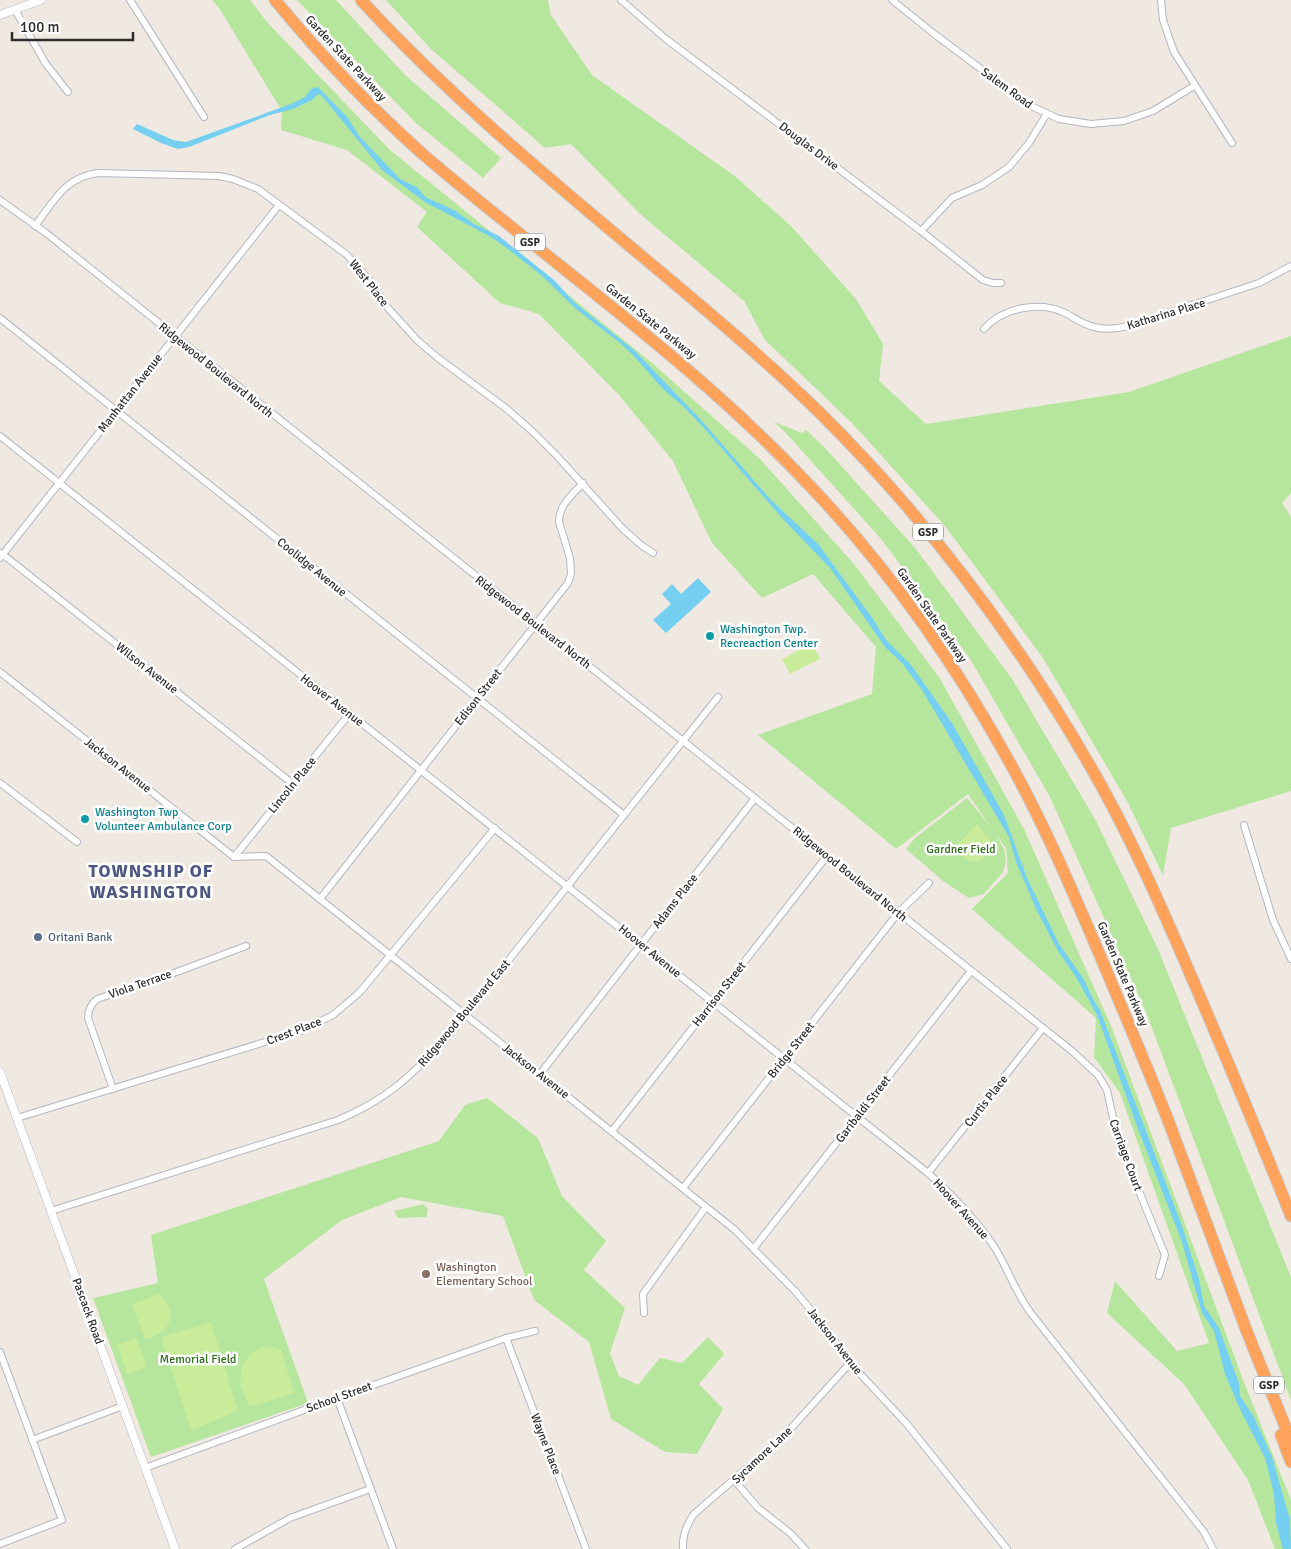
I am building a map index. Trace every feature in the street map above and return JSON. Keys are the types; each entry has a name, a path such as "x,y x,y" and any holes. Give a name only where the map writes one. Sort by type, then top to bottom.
{"highway":[{"name":"Garden State Parkway","path":"275,0 343,77 428,159 681,362 746,421 828,505 902,596 953,668 1014,770 1054,848 1154,1084 1246,1329 1291,1442"},
{"name":"GSP","path":"361,0 421,62 486,123 754,352 820,413 881,478 956,568 993,616 1059,714 1103,789 1131,843 1204,1005 1291,1216"},
{"path":"1246,1329 1291,1462"}],"street":[{"path":"0,15 41,0"},
{"path":"130,0 204,117"},
{"name":"Douglas Drive","path":"621,0 666,39 922,231 983,280 1001,283"},
{"name":"Salem Road","path":"892,0 1029,106 1059,119 1082,123 1124,121 1153,111 1194,86"},
{"path":"1161,0 1168,37 1174,52 1232,143"},
{"path":"15,10 46,64 68,92"},
{"path":"922,231 952,198 982,185 1009,167 1029,143 1046,115"},
{"name":"West Place","path":"35,226 70,182 88,174 219,176 248,184 279,204 347,255 372,283 400,323 418,341 506,409 551,450 622,528 641,546 653,553"},
{"name":"Ridgewood Boulevard North","path":"0,200 1065,1045"},
{"name":"Manhattan Avenue","path":"1,555 279,204"},
{"name":"Katharina Place","path":"984,329 1000,315 1032,307 1054,309 1096,328 1128,326 1259,284 1291,266"},
{"name":"Coolidge Avenue","path":"0,318 624,816"},
{"name":"Hoover Avenue","path":"0,436 928,1173 966,1211 994,1246 1012,1284 1030,1312 1204,1532 1213,1549"},
{"name":"Edison Street","path":"320,900 562,591 571,574 570,558 558,522 559,515 564,503 582,483"},
{"name":"Wilson Avenue","path":"1,555 293,784"},
{"name":"Jackson Avenue","path":"0,672 234,857 266,856 735,1230 795,1291 825,1327 850,1363 912,1430 1008,1549"},
{"name":"Ridgewood Boulevard East","path":"51,1211 338,1120 389,1094 425,1061 465,1015 718,697"},
{"name":"Lincoln Place","path":"234,857 350,714"},
{"path":"0,783 77,842"},
{"name":"Adams Place","path":"540,1074 754,798"},
{"path":"1244,825 1273,920 1291,959"},
{"name":"Crest Place","path":"17,1118 301,1031 318,1023 346,1005 360,992 495,828"},
{"name":"Harrison Street","path":"612,1131 827,856"},
{"path":"898,913 928,883"},
{"name":"Bridge Street","path":"683,1188 898,913"},
{"name":"Viola Terrace","path":"113,1089 88,1018 92,1003 97,999 246,946"},
{"name":"Garibaldi Street","path":"754,1248 972,971"},
{"name":"Curtis Place","path":"928,1173 1043,1028"},
{"name":"Carriage Court","path":"1065,1045 1098,1075 1107,1090 1117,1137 1165,1254 1159,1276"},
{"name":"Pascack Road","path":"0,1072 175,1549"},
{"path":"644,1313 643,1294 706,1207"},
{"name":"School Street","path":"145,1468 506,1338 535,1331"},
{"name":"Wayne Place","path":"506,1338 586,1549"},
{"path":"0,1352 62,1520 0,1544"},
{"name":"Sycamore Lane","path":"683,1549 684,1535 693,1516 785,1435 850,1363"},
{"path":"337,1398 393,1549"},
{"path":"32,1440 123,1406"},
{"path":"735,1481 758,1508 790,1533 805,1549"},
{"path":"235,1549 290,1518 370,1489"}],"green space":[{"name":"Gardner Field","path":"212,0 250,0 267,22 390,150 652,363 759,458 854,564 939,677 1024,829 1111,1026 1247,1390 1291,1500 1291,1549 1275,1549 1248,1480 1184,1384 1107,1313 1115,1281 1177,1351 1209,1343 1120,1093 1094,1057 1096,1018 972,909 1008,873 1006,848 997,836 1004,849 1006,862 1003,872 984,894 969,898 943,881 906,849 915,838 967,798 990,826 968,794 896,849 758,735 872,694 876,647 813,574 762,598 712,543 673,461 619,395 539,314 500,303 417,227 427,212 347,150 281,130 282,111 219,8"},
{"path":"297,0 336,0 405,75 501,158 483,178 416,123"},
{"path":"386,0 548,0 551,15 592,75 736,177 791,226 856,299 883,344 879,381 926,424 1129,392 1291,336 1291,493 1282,503 1291,517 1291,791 1171,828 1163,875 1127,801 1043,658 945,526 852,423 765,340 744,301 640,214 571,144 545,148 431,49"},
{"path":"774,422 802,433 806,430 826,449 916,549 1012,679 1095,819 1158,949 1291,1277 1291,1400 1146,1012 1050,797 969,657 882,540"},
{"path":"812,643 820,659 790,674 782,659"},
{"name":"Gardner Field","path":"977,824 994,845 985,857 975,862 965,858 956,846"},
{"name":"Memorial Field","path":"487,1098 538,1138 562,1196 606,1241 584,1270 625,1308 610,1353 619,1376 638,1385 660,1358 682,1363 708,1337 724,1354 699,1384 723,1409 697,1454 665,1452 611,1419 589,1342 534,1300 503,1216 401,1197 342,1220 264,1279 308,1403 151,1457 93,1298 158,1283 151,1235 439,1141 465,1105"},
{"path":"424,1204 428,1210 426,1217 398,1218 394,1211"},
{"path":"159,1294 169,1308 171,1314 170,1321 161,1332 145,1339 132,1304"},
{"name":"Memorial Field","path":"211,1322 238,1411 191,1430 161,1337"},
{"path":"136,1338 147,1367 127,1374 117,1345"},
{"path":"270,1347 281,1350 294,1393 250,1407 241,1383 240,1377 243,1366 253,1352 261,1348"}],"water":[{"path":"318,87 347,117 360,137 400,179 418,188 425,197 454,210 474,224 499,236 554,280 574,302 635,351 700,419 771,500 818,544 873,619 886,640 911,665 952,723 1004,815 1027,878 1059,944 1083,978 1100,1010 1181,1223 1199,1279 1204,1306 1219,1328 1239,1383 1240,1396 1254,1417 1272,1457 1290,1520 1291,1549 1283,1549 1276,1523 1274,1494 1265,1458 1239,1407 1225,1374 1214,1331 1202,1313 1182,1242 1138,1129 1097,1015 1076,977 1058,951 1037,911 1016,862 1009,837 922,690 902,663 885,647 830,568 782,518 704,428 664,390 633,355 576,309 541,275 508,249 491,237 425,202 383,171 322,96 318,94 312,100 293,109 270,115 189,147 178,149 133,129 137,124 173,140 186,142 291,104 305,97 311,89"},
{"path":"698,578 711,592 666,633 653,620 671,604 662,594 672,584 681,594"}],"place":[{"name":"Washington Twp. Recreaction Center","path":"710,636"},
{"name":"Washington Twp Volunteer Ambulance Corp","path":"85,819"},
{"name":"Oritani Bank","path":"38,937"},
{"name":"Washington Elementary School","path":"426,1274"}],"district":[{"name":"TOWNSHIP OF WASHINGTON","path":"151,881"}]}
